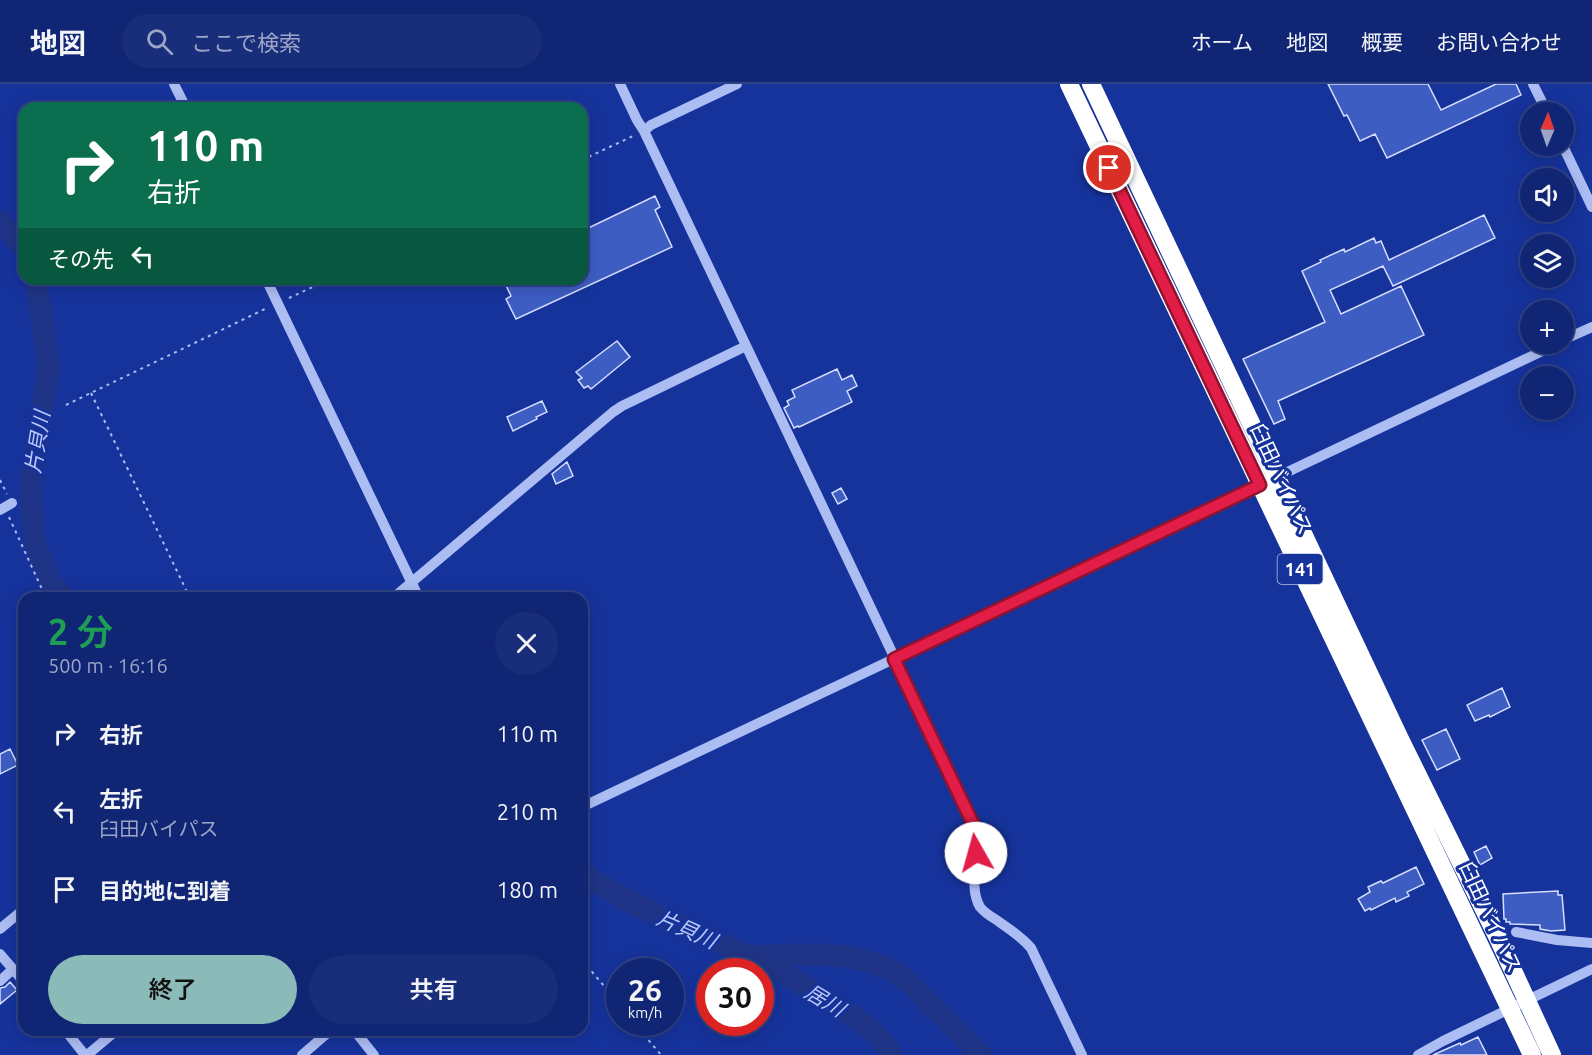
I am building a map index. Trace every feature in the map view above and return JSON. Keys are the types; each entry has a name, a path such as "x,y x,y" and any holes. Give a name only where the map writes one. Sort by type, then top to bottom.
{"highway":[{"name":"臼田バイパス","path":"1069,84 1400,739 1497,936 1552,1055"},
{"name":"臼田バイパス","path":"1091,84 1268,481 1532,1055"}],"street":[{"path":"174,84 183,102"},
{"path":"620,84 976,830 975,885 976,896 981,908 1024,940 1031,948 1082,1055"},
{"path":"644,131 651,125 737,84"},
{"path":"1533,84 1542,102"},
{"path":"1568,156 1592,207"},
{"path":"269,285 416,592"},
{"path":"1574,335 1592,327"},
{"path":"400,592 613,412 746,346"},
{"path":"588,804 1536,354"},
{"path":"0,929 18,914"},
{"path":"1516,932 1557,940 1592,943"},
{"path":"0,954 18,975"},
{"path":"0,981 13,969"},
{"path":"1418,1055 1592,969"},
{"path":"70,1036 86,1055 110,1036"},
{"path":"302,1055 324,1036"},
{"path":"359,1036 374,1055"}],"path":[{"path":"588,157 644,131"},
{"path":"66,405 317,285"},
{"path":"91,393 187,592"},
{"path":"6,507 43,592"},
{"path":"588,967 606,988"},
{"path":"645,1036 661,1055"}],"building":[{"path":"1328,84 1428,84 1441,110 1496,84 1516,84 1521,95 1387,158 1375,134 1360,141"},
{"path":"655,196 660,207 655,210 672,247 516,319 506,299 511,296 506,285 588,285 588,228"},
{"path":"1484,215 1495,238 1393,286 1383,266 1330,290 1341,314 1401,286 1424,335 1278,401 1285,419 1274,424 1243,359 1325,322 1302,271 1344,249 1345,252 1374,238 1376,243 1381,241 1389,260"},
{"path":"617,341 630,357 591,389 588,386 584,388 578,380 582,378 576,372"},
{"path":"837,369 842,380 852,375 857,386 847,391 852,402 794,428 784,408 789,405 787,401 795,397 792,390"},
{"path":"542,401 547,412 513,431 507,417"},
{"path":"567,462 573,476 556,484 552,474"},
{"path":"841,488 847,499 838,504 832,493"},
{"path":"1502,688 1510,707 1490,717 1489,715 1475,721 1467,705"},
{"path":"1446,729 1460,759 1437,770 1422,740"},
{"path":"10,749 18,765 0,774 0,754"},
{"path":"1486,846 1492,858 1480,865 1474,852"},
{"path":"1416,867 1424,884 1407,892 1409,896 1396,902 1395,898 1365,911 1358,899 1370,892 1368,887 1381,881 1383,883"},
{"path":"1558,891 1558,895 1562,895 1565,930 1551,931 1540,929 1540,925 1510,924 1504,919 1503,894"},
{"path":"10,982 17,990 0,1004 0,988"},
{"path":"1478,1037 1487,1055 1433,1055 1460,1043 1461,1045"}],"waterway":[{"name":"片貝川","path":"0,222 18,242"},
{"name":"片貝川","path":"37,285 49,368 30,485 34,541 51,583 59,592"},
{"name":"片貝川","path":"588,877 629,901 754,958 791,978 863,1024 879,1038 892,1055"},
{"name":"片貝川","path":"756,956 829,955 865,960 882,966 907,981 981,1055"}],"route":[{"path":"976,853 976,830 894,659 1260,485 1109,168"}],"water label":[{"name":"居川","path":"825,1000"}]}
